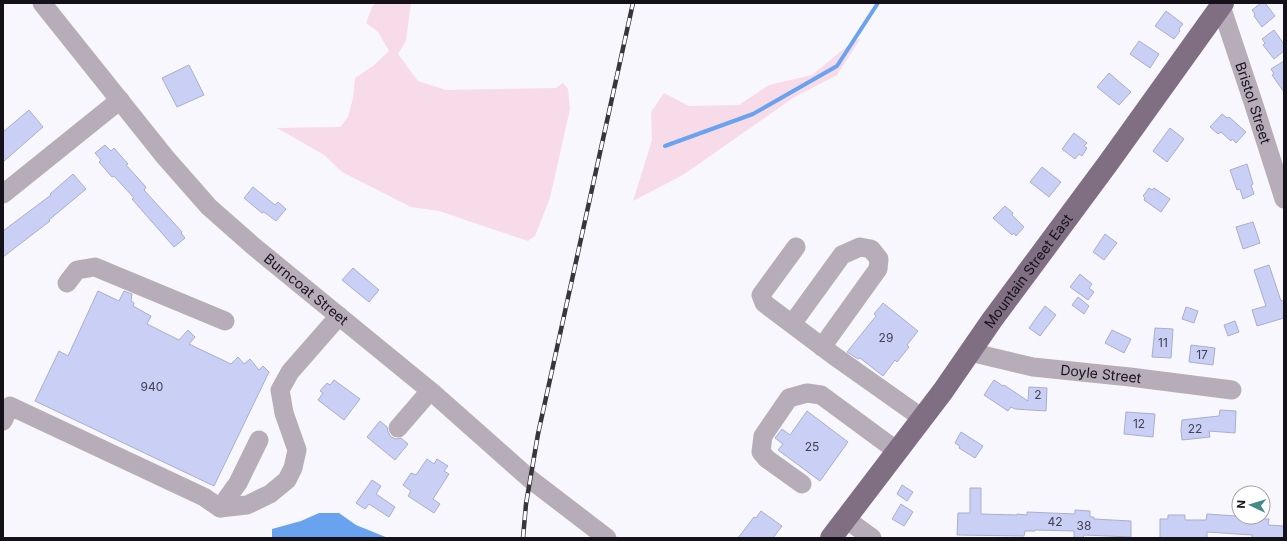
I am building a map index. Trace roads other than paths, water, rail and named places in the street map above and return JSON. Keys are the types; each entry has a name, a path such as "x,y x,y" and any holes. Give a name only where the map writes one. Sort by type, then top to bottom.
{"main road":[{"name":"Mountain Street East","path":"831,538 943,391 997,314 1222,5"}],"street":[{"name":"Burncoat Street","path":"42,3 165,157 209,207 252,245 430,391 530,479 607,538"},
{"name":"Bristol Street","path":"1222,5 1284,199"},
{"path":"3,194 120,100"},
{"path":"792,324 842,255 860,246 871,249 879,259 878,269 822,347"},
{"path":"796,247 761,295 764,303 822,347 922,418"},
{"path":"67,283 77,270 95,267 225,320"},
{"path":"3,421 10,406 204,497 220,508 247,505 270,494 287,480 293,468 297,450 284,413 280,390 290,372 339,316"},
{"name":"Doyle Street","path":"970,352 1033,367 1130,377 1232,390"},
{"path":"398,428 430,391"},
{"path":"802,484 767,459 761,452 763,436 789,398 807,392 821,395 897,451"},
{"path":"220,508 238,483 259,440"},
{"path":"846,519 872,538"}],"water":[{"path":"319,513 339,513 356,525 388,538 272,538 272,529 301,521"}],"waterway":[{"path":"665,146 753,114 837,66 878,3"}],"railway":[{"path":"523,538 526,504 538,434 633,3"}]}
